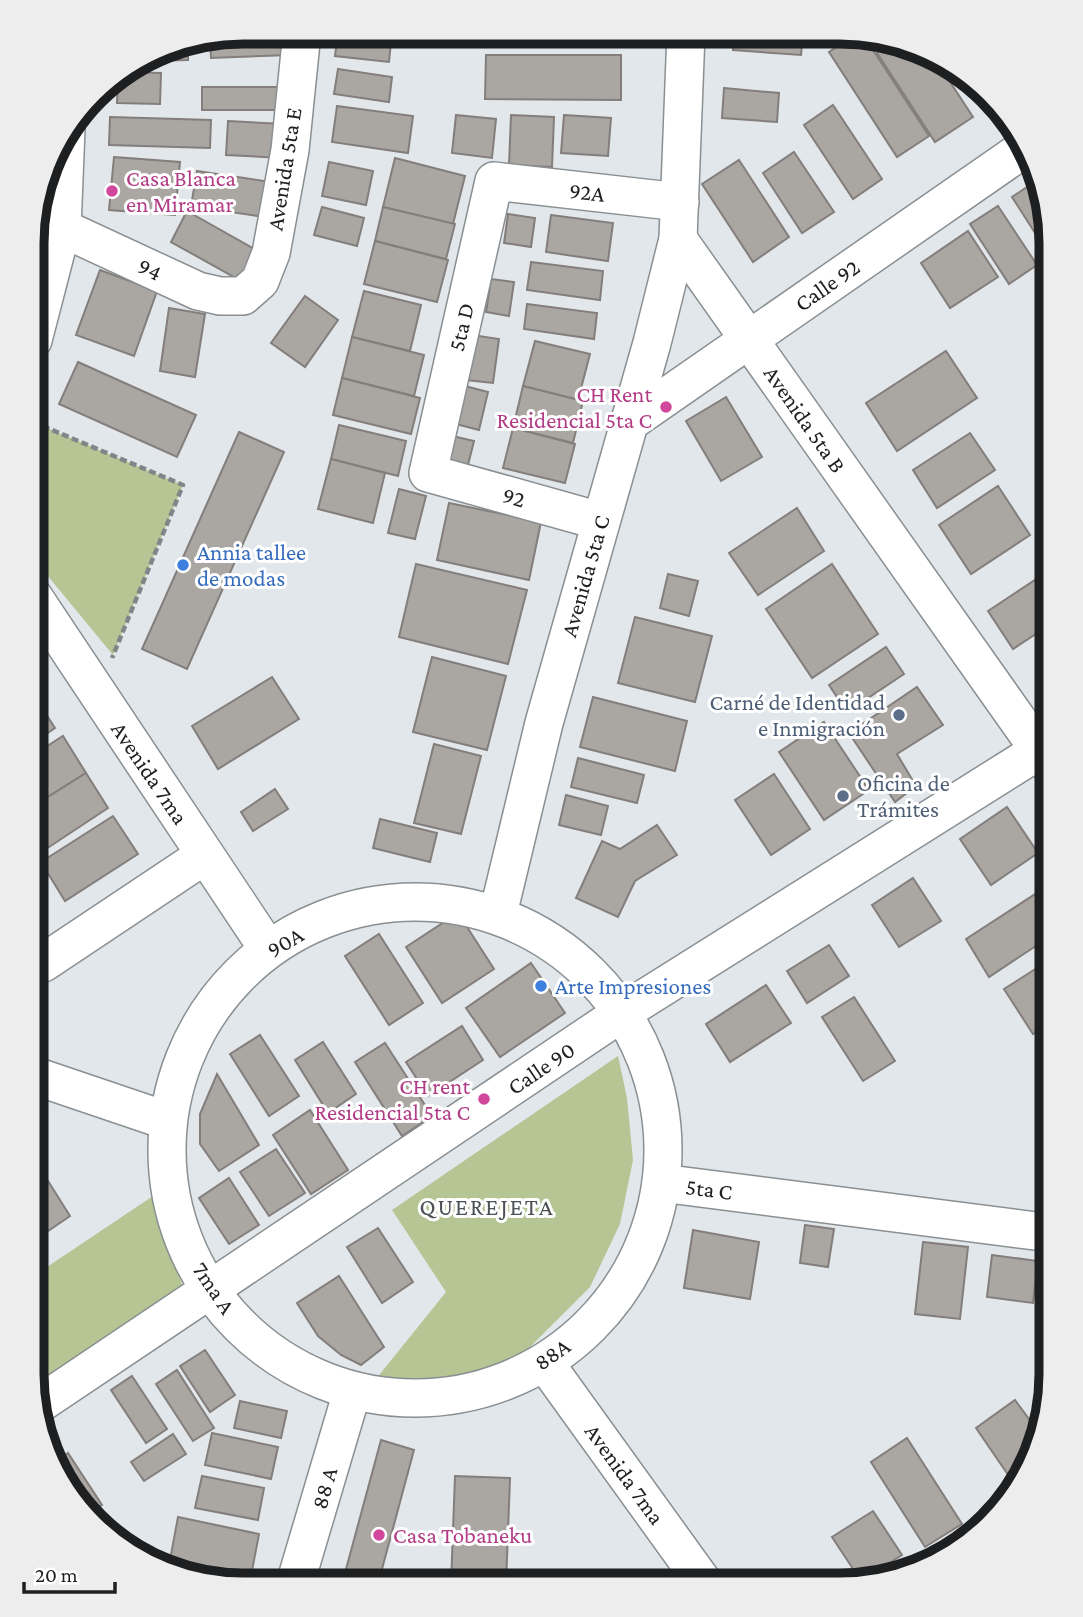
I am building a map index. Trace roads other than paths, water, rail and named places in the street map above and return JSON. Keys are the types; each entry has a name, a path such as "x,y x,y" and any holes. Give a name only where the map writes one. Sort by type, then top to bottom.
{"street":[{"name":"Avenida 5ta E","path":"243,296 260,281 271,253 290,150 301,44"},
{"path":"678,239 686,44"},
{"path":"44,298 62,228 65,153"},
{"name":"Calle 92","path":"630,422 1018,153"},
{"name":"92A","path":"494,181 680,202"},
{"name":"5ta D","path":"428,472 494,181"},
{"name":"94","path":"62,228 198,291 220,296 243,296"},
{"name":"Avenida 5ta B","path":"678,239 1039,742"},
{"name":"Avenida 5ta C","path":"498,914 544,723 630,422 678,239"},
{"name":"92","path":"428,472 600,521"},
{"name":"Avenida 7ma","path":"44,613 268,949"},
{"name":"Calle 90","path":"45,1400 623,1012 1039,758"},
{"path":"44,962 205,855"},
{"name":"90A","path":"168,1121 185,1056 219,997 268,949 339,912 418,900 498,914"},
{"name":"5ta C","path":"498,914 568,953 623,1012 650,1065 662,1124 662,1182 1039,1231"},
{"path":"44,1079 168,1121"},
{"name":"7ma A","path":"168,1121 168,1180 182,1237 209,1289 247,1335 296,1370 352,1392"},
{"name":"88A","path":"352,1392 418,1400 432,1398 484,1390 545,1363 601,1315 641,1253 662,1182"},
{"name":"Avenida 7ma","path":"545,1363 696,1573"},
{"name":"88 A","path":"299,1573 352,1392"}],"place":[{"name":"Casa Blanca en Miramar","path":"112,191"},
{"name":"CH Rent Residencial 5ta C","path":"666,407"},
{"name":"Annia tallee de modas","path":"183,565"},
{"name":"Carné de Identidad e Inmigración","path":"899,715"},
{"name":"Oficina de Trámites","path":"843,796"},
{"name":"Arte Impresiones","path":"541,986"},
{"name":"CH rent Residencial 5ta C","path":"484,1099"},
{"name":"Casa Tobaneku","path":"379,1535"}],"district":[{"name":"QUEREJETA","path":"487,1206"}]}
